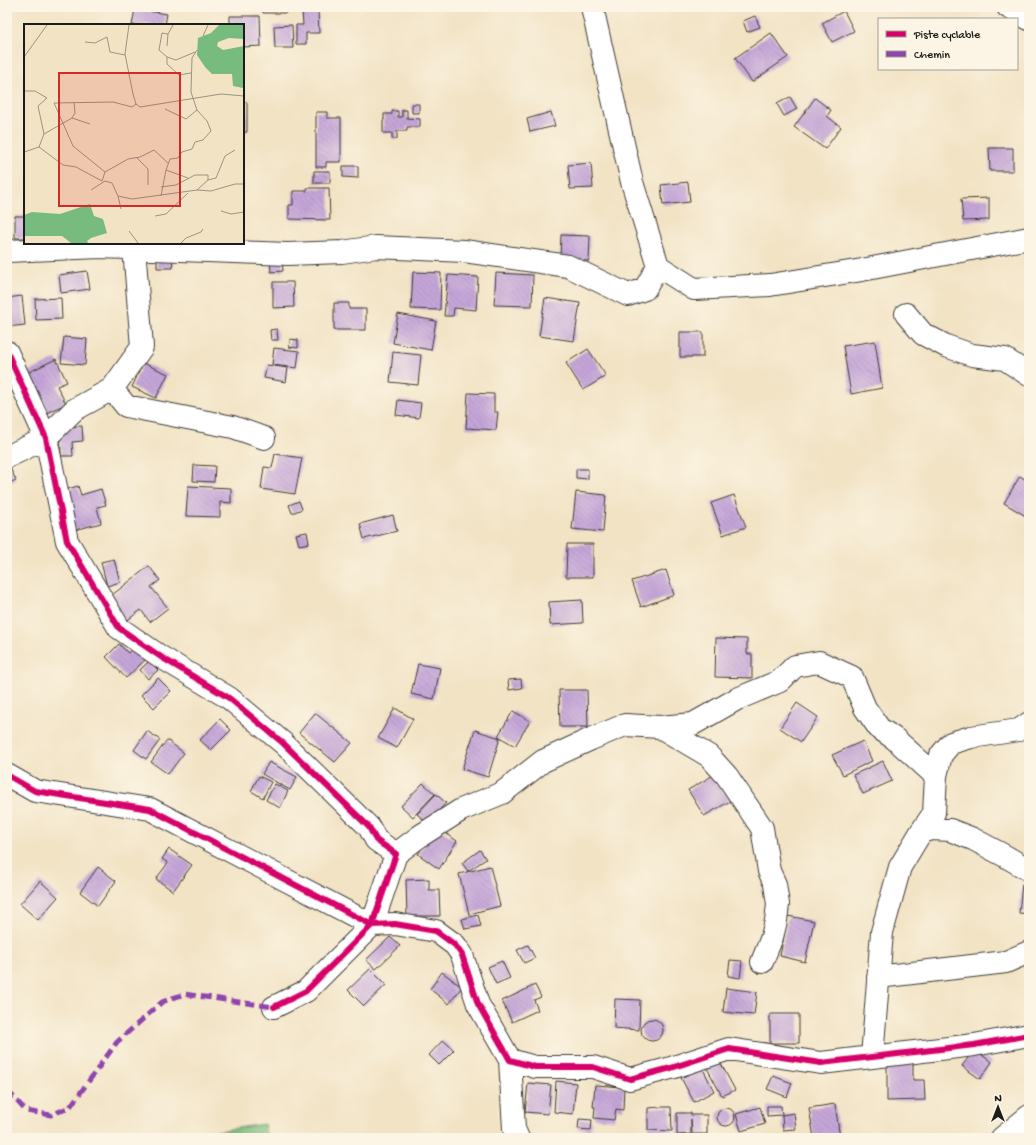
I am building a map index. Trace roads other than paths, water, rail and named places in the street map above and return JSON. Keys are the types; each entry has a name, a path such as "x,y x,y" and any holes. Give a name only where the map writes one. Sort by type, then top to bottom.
{"street":[{"path":"592,7 632,182 658,266 694,289 770,285 862,270 1029,238"},
{"path":"1008,7 1029,19"},
{"path":"7,251 100,247 288,254 342,252 376,248 464,251 568,266 628,295 645,289 658,266"},
{"path":"7,457 46,438 74,410 112,389 142,347 134,248"},
{"path":"906,314 923,334 946,346 972,355 1005,359 1029,375"},
{"path":"7,352 46,438 67,541 118,628 161,657 229,698 283,743 369,827 376,840 396,854"},
{"path":"112,389 126,406 233,427 264,438"},
{"path":"274,1007 306,991 372,925 396,854 420,836 461,810 502,793 543,761 591,739 625,726 660,727 693,724 737,699 780,681 795,666 819,662 852,678 865,708 879,728 895,739 936,776"},
{"path":"872,1057 882,932 900,867 934,813 936,776 941,756 951,743 971,737 1019,730 1029,723"},
{"path":"660,727 709,756 727,776 762,828 769,871 775,884 778,904 772,937 762,962"},
{"path":"7,775 35,791 150,809 372,925 395,924 436,931 455,945 462,955 478,1004 510,1060 514,1129 518,1138"},
{"path":"921,832 932,829 950,830 973,839 1029,870"},
{"path":"878,977 1006,962 1029,952"},
{"path":"510,1060 535,1068 593,1067 630,1079 671,1068 729,1049 821,1063 974,1044 1029,1035"},
{"path":"1002,1138 1029,1116"}]}
